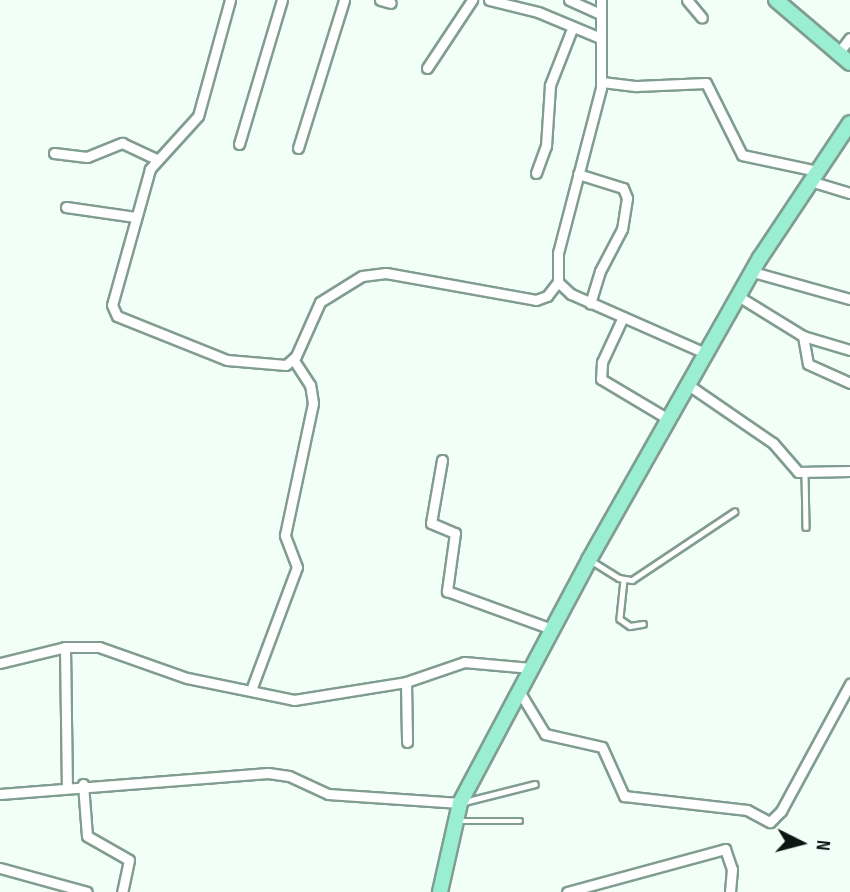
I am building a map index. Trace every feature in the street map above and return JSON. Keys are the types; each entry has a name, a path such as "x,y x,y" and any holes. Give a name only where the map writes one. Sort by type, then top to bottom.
{"main road":[{"path":"776,0 837,55 850,63"},
{"path":"440,892 460,803 589,559 752,272 850,123"}],"street":[{"path":"230,0 198,116 157,159 135,217 112,305 117,316 227,360 266,366 294,360"},
{"path":"239,144 282,0"},
{"path":"298,148 344,0"},
{"path":"380,0 391,3"},
{"path":"427,68 471,0"},
{"path":"489,0 538,12 572,29 598,37"},
{"path":"569,0 600,14"},
{"path":"294,360 320,302 362,275 386,273 536,300 547,296 558,282 558,253 602,82 598,37 601,0"},
{"path":"687,0 702,18"},
{"path":"536,173 546,146 550,85 572,29"},
{"path":"837,55 850,38"},
{"path":"602,82 637,86 706,83 743,155 813,176 850,193"},
{"path":"54,153 87,157 122,143 157,159"},
{"path":"578,174 623,188 627,198 622,229 600,271 590,303"},
{"path":"66,207 135,217"},
{"path":"752,272 850,299"},
{"path":"558,282 590,303 705,353"},
{"path":"738,296 803,336 850,349"},
{"path":"623,317 602,362 601,379 668,419"},
{"path":"803,336 808,364 850,383"},
{"path":"251,690 296,567 285,535 313,403 310,386 294,360"},
{"path":"687,384 773,443 793,468 805,474 850,471"},
{"path":"442,460 431,523 455,533 447,591 552,629"},
{"path":"65,647 66,787"},
{"path":"0,663 65,647 99,647 166,672 251,690 275,698 305,699 406,682 464,662 531,668"},
{"path":"406,682 407,742"},
{"path":"519,691 545,734 602,747 624,796 747,810 770,822 780,811 850,684"},
{"path":"0,793 83,784 268,773 289,776 328,794 460,803"},
{"path":"83,784 89,841 129,860 122,892"},
{"path":"567,892 721,849 730,854 730,892"},
{"path":"0,868 87,892"}],"lane":[{"path":"805,474 806,527"},
{"path":"625,580 734,512"},
{"path":"589,559 625,580"},
{"path":"625,580 620,619 630,626 643,624"},
{"path":"460,803 534,784"},
{"path":"454,821 520,821"}]}
